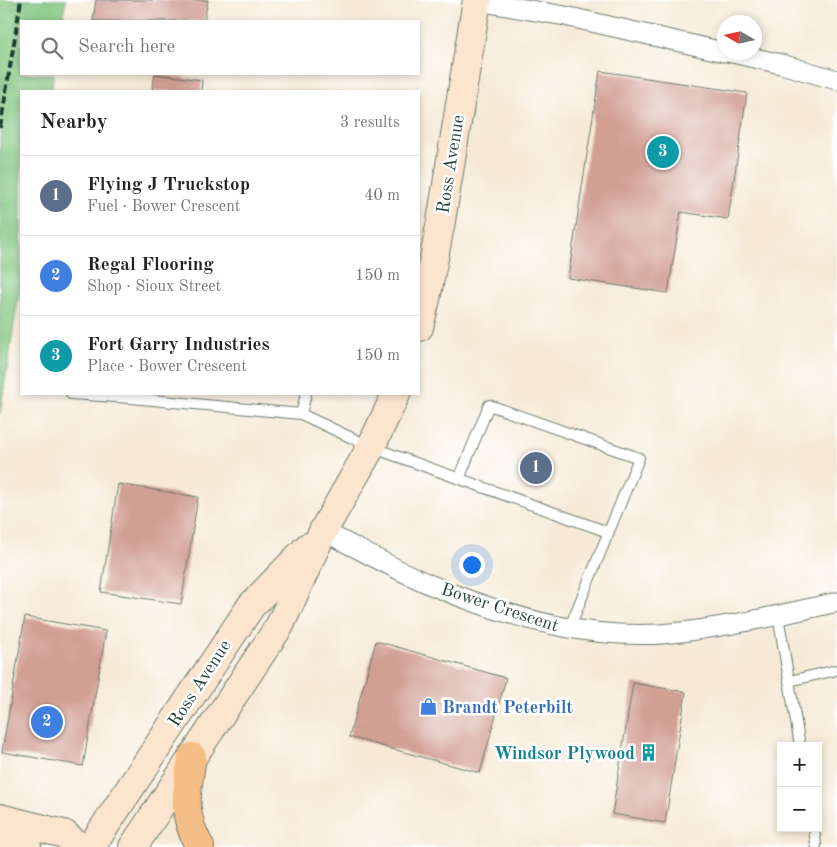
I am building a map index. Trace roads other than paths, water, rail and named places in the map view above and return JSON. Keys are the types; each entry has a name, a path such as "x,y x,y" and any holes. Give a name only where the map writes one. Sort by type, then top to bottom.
{"highway":[{"path":"192,757 186,794 187,814 193,834 200,847"}],"main road":[{"name":"Ross Avenue","path":"420,321 477,1"},
{"name":"Ross Avenue","path":"133,847 280,625 323,531 371,447 396,395"},
{"name":"Ross Avenue","path":"91,847 251,606 323,531"},
{"path":"0,818 64,834 80,847"},
{"path":"0,838 7,847"},
{"path":"0,838 27,847"}],"street":[{"path":"477,1 565,16 717,50"},
{"path":"762,60 837,80"},
{"name":"Bower Crescent","path":"323,531 431,585 512,615 569,629 627,634 680,632 778,615 837,602"}],"lane":[{"path":"101,395 131,396 301,414 371,447 608,532"},
{"path":"301,414 306,395"},
{"path":"460,479 488,405 639,458 569,629"},
{"path":"778,615 799,742"},
{"path":"789,682 837,670"},
{"path":"814,832 816,845"}],"railway":[{"path":"0,128 21,0"}],"place":[{"name":"Fort Garry Industries","path":"663,152"},
{"name":"Flying J Truckstop","path":"536,468"},
{"name":"Brandt Peterbilt","path":"428,707"},
{"name":"Regal Flooring","path":"47,722"},
{"name":"Windsor Plywood","path":"649,753"}]}
